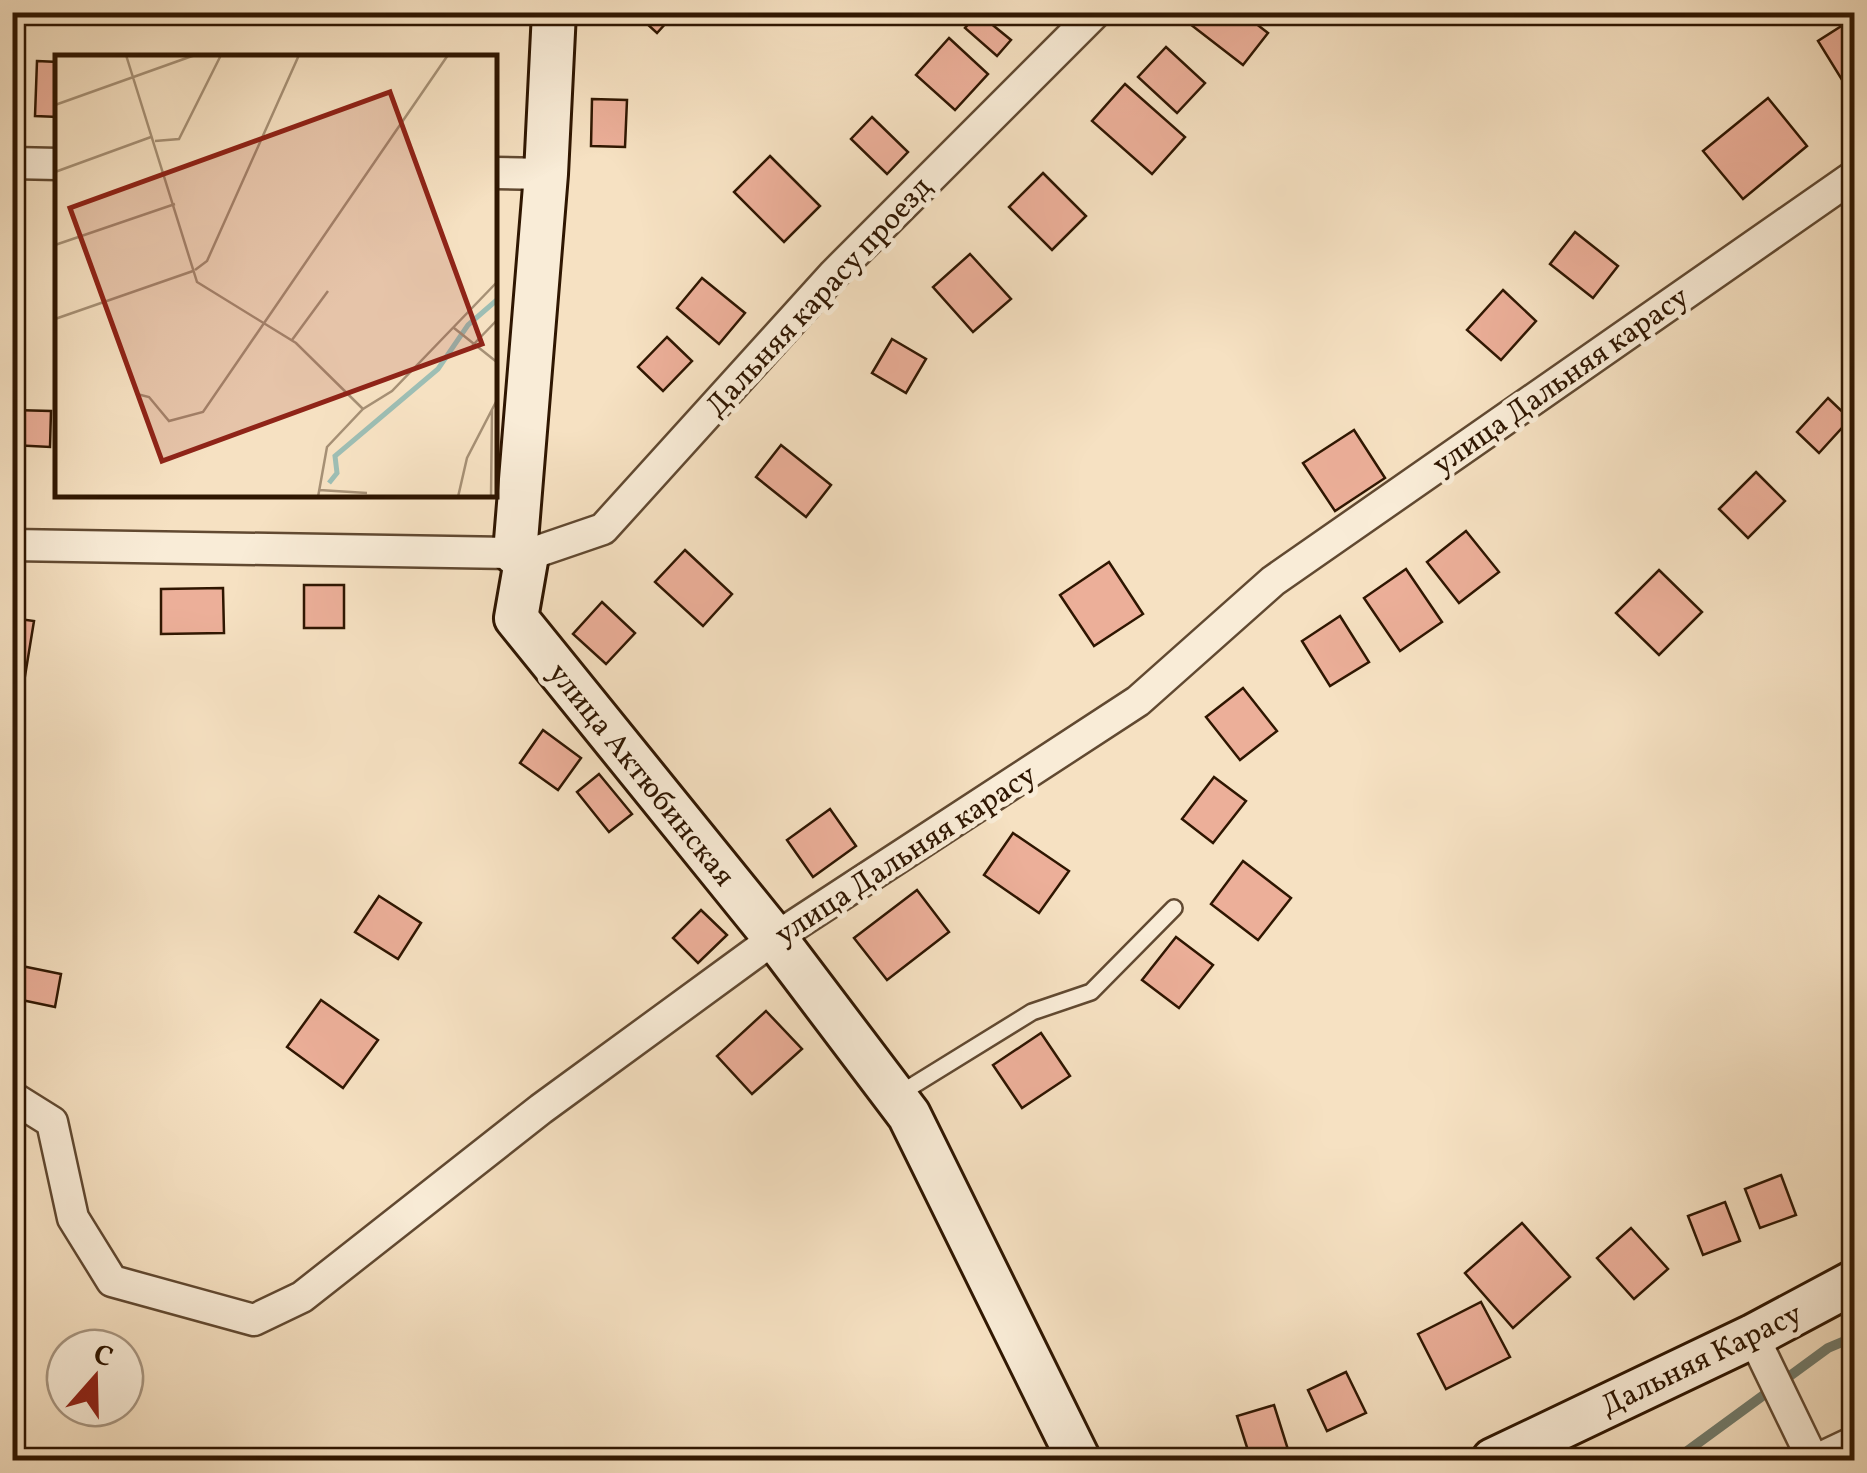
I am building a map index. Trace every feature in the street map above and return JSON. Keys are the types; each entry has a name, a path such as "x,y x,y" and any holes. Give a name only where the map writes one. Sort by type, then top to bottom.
{"street":[{"name":"улица Актюбинская","path":"554,12 516,618 775,938 909,1115 1079,1460"},
{"name":"Дальняя карасу проезд","path":"12,544 521,554 603,528 834,274 1096,12"},
{"path":"12,163 55,164"},
{"path":"498,173 546,174"},
{"name":"улица Дальняя карасу","path":"12,1096 52,1122 74,1218 112,1282 254,1320 302,1297 542,1108 775,938 1138,701 1273,581 1854,176"},
{"name":"Дальняя Карасу","path":"1493,1460 1753,1336 1854,1282"},
{"path":"1753,1336 1810,1452 1854,1442"}],"lane":[{"path":"895,1097 1032,1012 1091,992 1174,908"}],"building":[{"path":"634,12 676,12 657,33"},
{"path":"1199,12 1241,12 1268,33 1243,65 1190,24"},
{"path":"978,13 1011,40 997,56 965,28"},
{"path":"1854,18 1854,94 1852,96 1818,41"},
{"path":"949,38 988,74 955,110 916,75"},
{"path":"1166,47 1205,83 1177,113 1138,77"},
{"path":"37,61 55,62 55,117 35,116"},
{"path":"1125,84 1185,137 1152,174 1092,121"},
{"path":"1768,98 1807,146 1743,199 1703,151"},
{"path":"592,99 627,100 625,147 591,146"},
{"path":"872,117 908,152 887,174 851,139"},
{"path":"770,156 820,206 784,242 734,192"},
{"path":"1043,173 1086,216 1052,250 1009,207"},
{"path":"1575,232 1618,266 1593,298 1550,264"},
{"path":"970,254 1011,299 973,332 933,287"},
{"path":"702,278 745,313 719,344 677,308"},
{"path":"1503,290 1536,321 1501,360 1467,330"},
{"path":"667,337 692,361 663,391 638,367"},
{"path":"892,339 926,359 906,393 872,373"},
{"path":"1828,398 1850,419 1819,453 1797,432"},
{"path":"13,410 51,411 50,447 12,445"},
{"path":"1354,430 1385,478 1335,511 1303,463"},
{"path":"781,445 831,485 806,517 756,477"},
{"path":"1756,472 1785,501 1748,538 1719,509"},
{"path":"1466,531 1499,572 1459,603 1427,562"},
{"path":"685,550 732,594 703,626 655,582"},
{"path":"1109,562 1143,614 1094,646 1060,595"},
{"path":"1406,569 1442,622 1400,651 1364,598"},
{"path":"1659,570 1702,612 1659,655 1616,613"},
{"path":"304,585 344,585 344,628 304,628"},
{"path":"223,588 224,633 161,634 161,589"},
{"path":"602,602 635,633 606,664 573,634"},
{"path":"1340,616 1369,662 1330,686 1302,641"},
{"path":"12,618 34,621 25,676 12,674"},
{"path":"1243,688 1277,731 1240,760 1206,717"},
{"path":"543,730 581,758 558,790 520,763"},
{"path":"599,774 632,814 609,832 577,792"},
{"path":"1214,777 1246,801 1213,843 1182,819"},
{"path":"830,809 856,846 813,877 787,840"},
{"path":"1013,833 1069,871 1039,913 984,875"},
{"path":"1243,861 1291,898 1258,940 1211,904"},
{"path":"917,890 949,932 887,980 854,938"},
{"path":"379,896 421,923 398,959 355,932"},
{"path":"701,910 727,935 698,963 673,938"},
{"path":"1176,937 1213,965 1179,1008 1142,980"},
{"path":"12,964 61,974 55,1007 12,998"},
{"path":"321,1000 378,1040 343,1088 287,1047"},
{"path":"766,1011 802,1049 752,1094 717,1056"},
{"path":"1041,1033 1070,1076 1022,1108 993,1065"},
{"path":"1781,1175 1796,1215 1760,1228 1745,1189"},
{"path":"1725,1202 1740,1241 1703,1255 1688,1216"},
{"path":"1522,1223 1570,1277 1513,1328 1465,1273"},
{"path":"1631,1228 1668,1269 1634,1299 1597,1258"},
{"path":"1481,1302 1510,1357 1446,1389 1418,1334"},
{"path":"1346,1372 1366,1413 1327,1431 1308,1390"},
{"path":"1274,1405 1291,1459 1251,1460 1237,1416"}],"waterway":[{"path":"1675,1460 1828,1348 1854,1337"}]}
